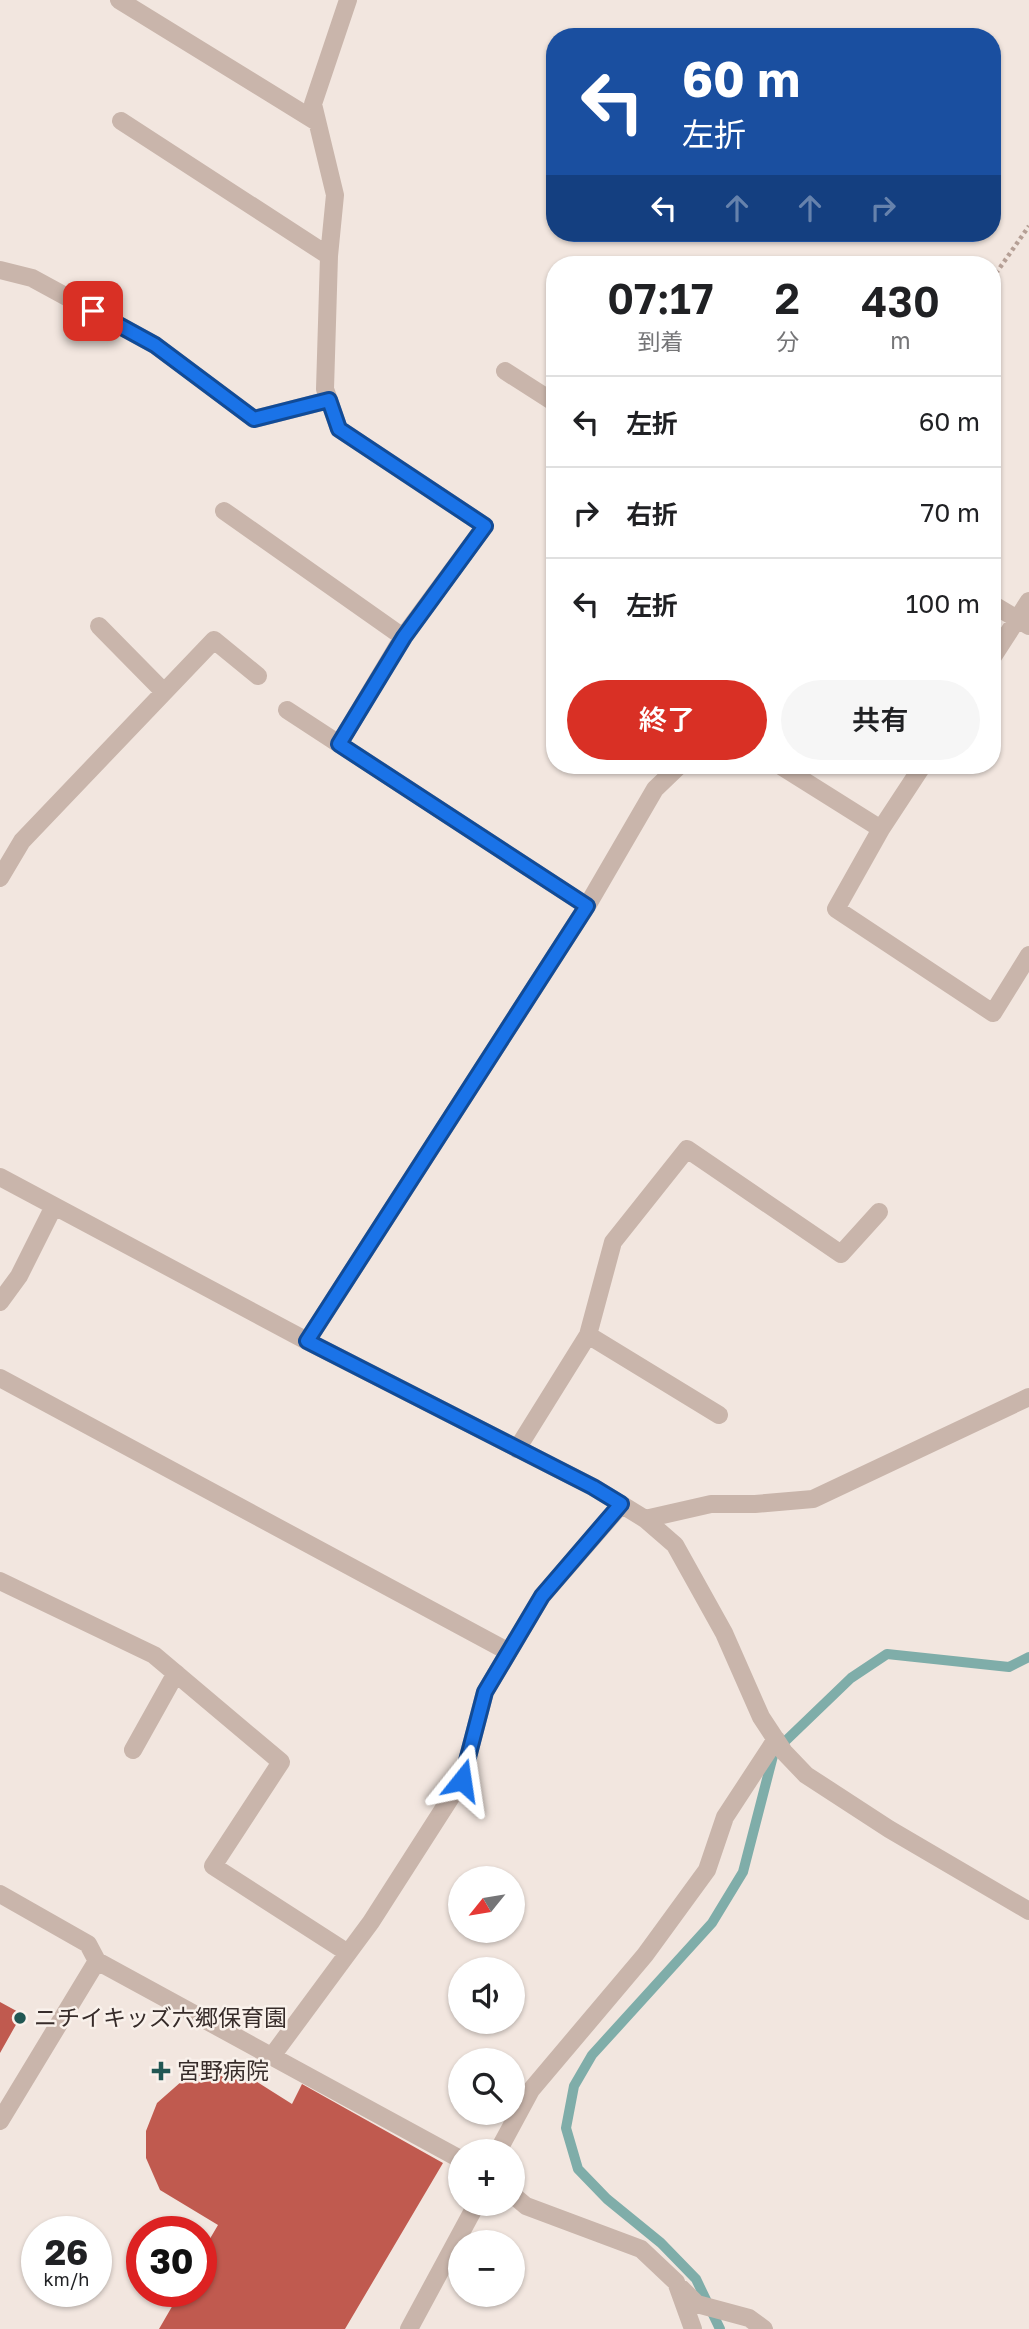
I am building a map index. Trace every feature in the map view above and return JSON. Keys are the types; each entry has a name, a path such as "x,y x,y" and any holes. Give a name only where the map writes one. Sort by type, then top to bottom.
{"street":[{"path":"119,0 317,122"},
{"path":"339,744 404,637 485,526 339,429 325,389 328,256 335,195 313,104 348,0"},
{"path":"121,121 328,256"},
{"path":"0,270 32,278 155,345 254,419 329,400"},
{"path":"505,371 546,397"},
{"path":"224,511 404,637"},
{"path":"1001,648 1023,623 1029,601"},
{"path":"1001,610 1023,623"},
{"path":"100,626 164,692"},
{"path":"0,878 22,841 215,640 258,676"},
{"path":"287,710 587,906"},
{"path":"307,1341 587,906 655,789 671,774"},
{"path":"793,774 881,829"},
{"path":"917,774 881,829 836,909 993,1013 1029,955"},
{"path":"517,1449 588,1335 613,1242 687,1149 841,1254 879,1212"},
{"path":"0,1177 307,1341 593,1487 645,1519 675,1545 724,1633 761,1717 784,1752 806,1775 1029,1912"},
{"path":"0,1303 19,1276 54,1206"},
{"path":"588,1335 719,1415"},
{"path":"0,1378 509,1652"},
{"path":"645,1519 711,1504 755,1504 813,1499 1029,1397"},
{"path":"272,2056 371,1922 462,1780 485,1692 542,1596 621,1504"},
{"path":"0,1581 154,1655 281,1762 213,1866 348,1953"},
{"path":"132,1750 176,1673"},
{"path":"504,2139 531,2090 645,1955 706,1870 725,1817 776,1739"},
{"path":"0,1894 88,1944 97,1961 448,2152"},
{"path":"0,2121 97,1961"},
{"path":"525,2205 641,2249 697,2304 749,2318 764,2329"},
{"path":"409,2329 470,2216"},
{"path":"676,2282 693,2329"}],"path":[{"path":"1001,266 1029,226"}],"building":[{"path":"0,2002 22,2014 0,2053"},
{"path":"212,2068 240,2071 292,2104 302,2084 443,2163 345,2329 159,2329 172,2307 217,2307 217,2216 203,2216 160,2190 146,2158 146,2131 157,2103 182,2081"}],"waterway":[{"path":"720,2329 696,2279 661,2243 607,2199 578,2169 566,2128 574,2086 592,2055 712,1923 743,1872 774,1752 851,1678 887,1654 1009,1667 1029,1657"}],"place":[{"name":"ニチイキッズ六郷保育園","path":"20,2018"},
{"name":"宮野病院","path":"161,2071"}],"route":[{"path":"93,311 155,345 254,419 329,400 339,429 485,526 404,637 339,744 587,906 307,1341 593,1487 621,1504 542,1596 485,1692 462,1780"}]}
